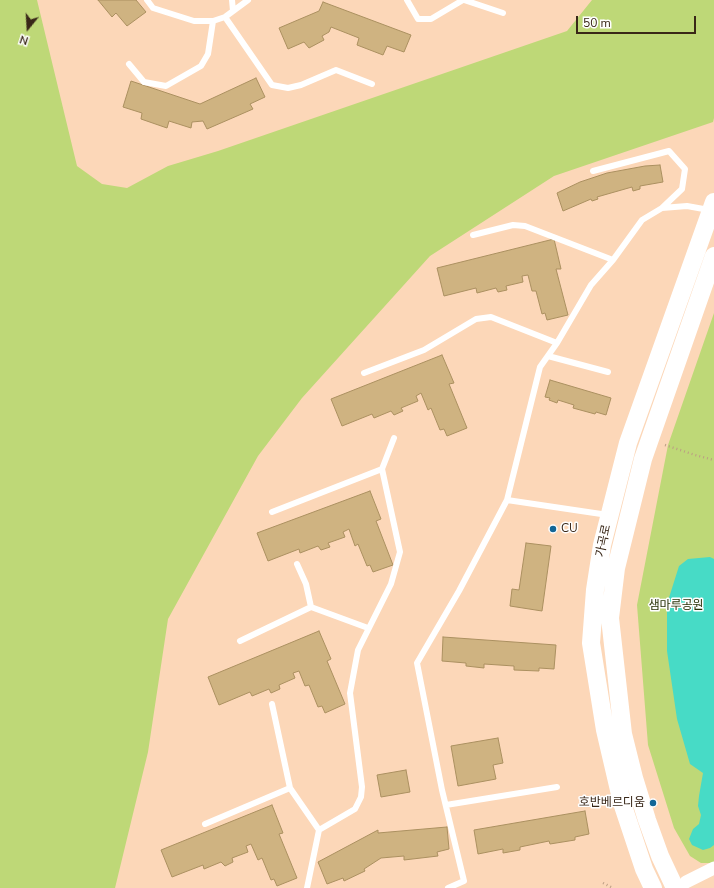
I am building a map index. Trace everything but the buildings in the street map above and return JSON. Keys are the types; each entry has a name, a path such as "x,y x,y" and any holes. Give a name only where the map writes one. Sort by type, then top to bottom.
{"street":[{"name":"가곡로","path":"653,888 644,869 622,803 605,730 591,643 595,590 602,545 628,443 713,208"},
{"name":"가곡로","path":"680,885 660,856 634,778 625,742 610,618 616,568 643,459 714,256"},
{"path":"680,885 714,868"}],"lane":[{"path":"147,0 153,8 194,21 213,21 225,17 248,0"},
{"path":"232,0 233,11"},
{"path":"407,0 418,19 431,19 463,0 503,13"},
{"path":"225,17 272,85 288,88 301,85 336,70 372,84"},
{"path":"129,64 144,82 166,86 201,66 208,54 213,21"},
{"path":"448,888 464,881 430,733 416,663 459,591 507,500 540,368 557,343 593,281 613,260 642,220 662,208 682,190 685,169 669,151 593,171"},
{"path":"662,208 687,206 713,208"},
{"path":"473,235 513,225 525,226 613,260"},
{"path":"364,373 424,350 476,319 490,317 557,343"},
{"path":"548,356 608,372"},
{"path":"318,830 355,809 362,787 350,693 358,650 391,584 400,552 382,469 394,438"},
{"path":"272,512 382,469"},
{"path":"507,500 609,516"},
{"path":"297,564 306,584 312,607"},
{"path":"240,641 312,607 368,628"},
{"path":"272,704 290,788 318,830 307,888"},
{"path":"446,805 557,787"},
{"path":"206,824 290,788"}],"path":[{"path":"663,445 714,460"},
{"path":"603,883 613,888"}],"green space":[{"path":"0,0 37,0 77,166 102,184 127,188 168,166 218,151 567,31 592,0 714,0 713,122 554,176 430,256 302,398 258,456 168,619 148,752 115,888 0,888"},
{"name":"샘마루공원","path":"714,313 714,863 701,863 690,856 674,828 648,745 637,605 668,445"}],"water":[{"path":"710,557 714,559 714,845 703,850 692,845 689,839 693,829 699,824 701,815 698,806 703,773 690,764 677,719 667,651 667,604 679,566 688,559"}],"place":[{"name":"CU","path":"553,529"},
{"name":"호반베르디움","path":"653,803"}]}
